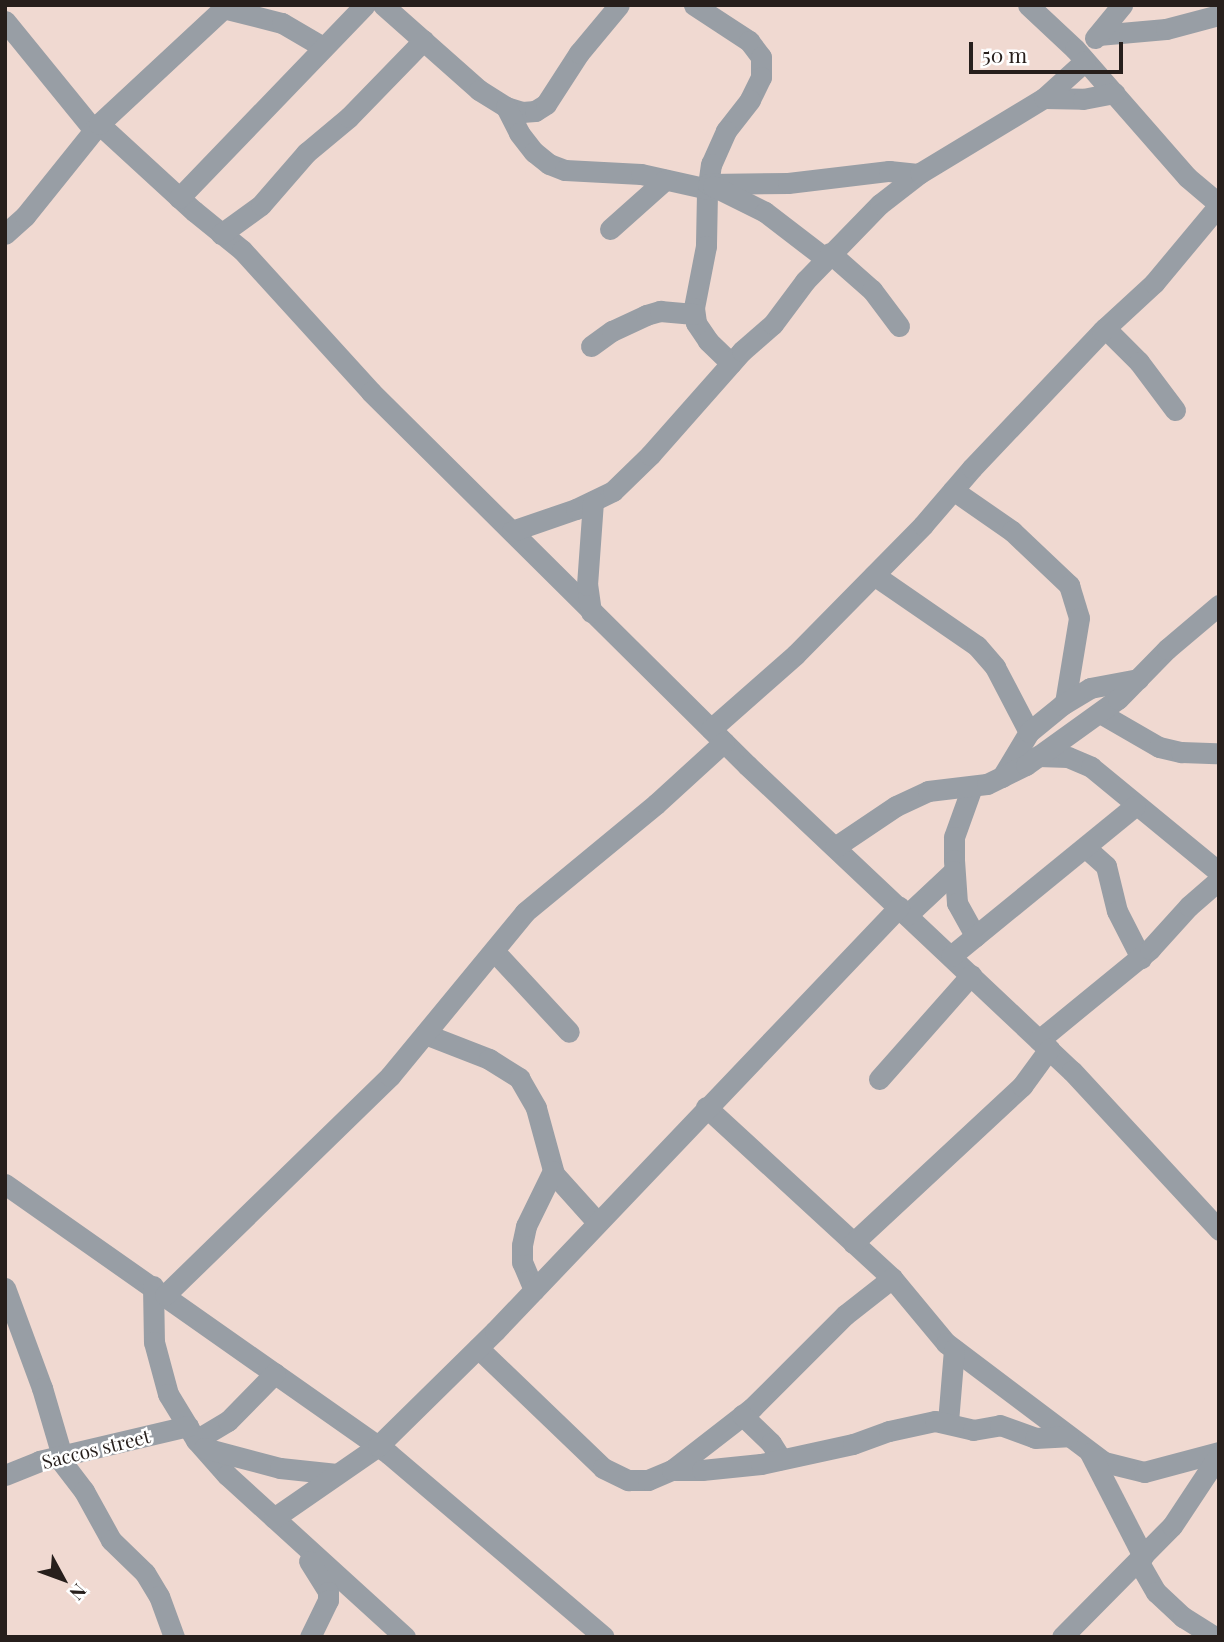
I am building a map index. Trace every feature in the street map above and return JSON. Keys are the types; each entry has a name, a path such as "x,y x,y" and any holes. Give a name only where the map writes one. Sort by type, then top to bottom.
{"street":[{"path":"179,198 365,5"},
{"path":"383,5 479,90 506,107 522,112 535,111 546,104 579,53 619,5"},
{"path":"694,5 749,41 761,58 761,77 750,100 726,131 711,164 706,246 694,314 696,323 708,341 731,363"},
{"path":"405,1637 274,1518 196,1438 168,1394 154,1342 159,1290 390,1076 525,912 656,804 717,736 874,575 1105,328 1154,284 1219,204 1187,177 1082,58 1028,5"},
{"path":"512,531 613,491 650,455 731,363 773,324 827,256 880,204 918,174 1044,98 1082,58 1122,5"},
{"path":"5,234 25,216 97,127 225,7 282,23 323,47"},
{"path":"1098,35 1166,30 1219,15"},
{"path":"5,21 97,127 242,250 371,392 717,736 1044,1045 1219,1230"},
{"path":"221,234 261,205 306,153 349,117 424,40"},
{"path":"1044,98 1083,99 1114,93"},
{"path":"506,107 519,133 534,152 549,164 565,170 615,171 709,186 788,183 889,171 918,174"},
{"path":"610,229 665,180"},
{"path":"709,186 765,212 827,256 872,290 899,326"},
{"path":"592,346 612,331 646,315 660,311 694,314"},
{"path":"1105,328 1139,362 1175,410"},
{"path":"953,490 1012,531 1069,585 1079,618 1065,703"},
{"path":"591,611 587,585 593,501"},
{"path":"874,575 977,646 995,667 1030,732"},
{"path":"835,847 896,806 929,791 972,786 1002,776 1038,756 1100,713 1167,649 1219,605"},
{"path":"1002,776 1030,732 1065,703 1090,688 1138,679"},
{"path":"1100,713 1159,747 1216,753"},
{"path":"1038,756 1068,757 1091,767 1135,806 1219,872"},
{"path":"972,786 954,837 954,871 957,903 975,936"},
{"path":"951,956 1135,806"},
{"path":"1086,848 1106,866 1117,911 1141,958"},
{"path":"274,1518 378,1446 478,1348 706,1107 903,911 954,871"},
{"path":"853,1243 1022,1086 1044,1045 1141,958 1219,880"},
{"path":"494,951 569,1032"},
{"path":"879,1079 971,975"},
{"path":"425,1034 489,1059 519,1078 536,1108 553,1171 562,1185 597,1222"},
{"path":"706,1107 892,1278 954,1349 1104,1462 1144,1472 1219,1454"},
{"path":"534,1290 522,1262 522,1245 526,1226 553,1171"},
{"path":"5,1184 378,1446 604,1637"},
{"path":"478,1348 603,1468 628,1480 648,1480 672,1470 742,1415 845,1315 892,1278"},
{"path":"5,1288 42,1388 60,1457 84,1491 111,1540 145,1573 159,1596 174,1637"},
{"path":"948,1422 954,1349"},
{"path":"196,1438 228,1421 275,1373"},
{"path":"742,1415 771,1443 781,1459"},
{"path":"672,1470 702,1470 781,1459 853,1444 916,1424 948,1422 973,1430 1000,1424 1035,1438 1068,1436"},
{"path":"196,1438 279,1468 337,1474"},
{"name":"Saccos street","path":"5,1475 60,1457 196,1438"},
{"path":"1089,1451 1156,1592 1183,1617 1215,1637"},
{"path":"1062,1637 1171,1526 1219,1454"},
{"path":"310,1637 328,1600 328,1592 310,1565 311,1552"}]}
